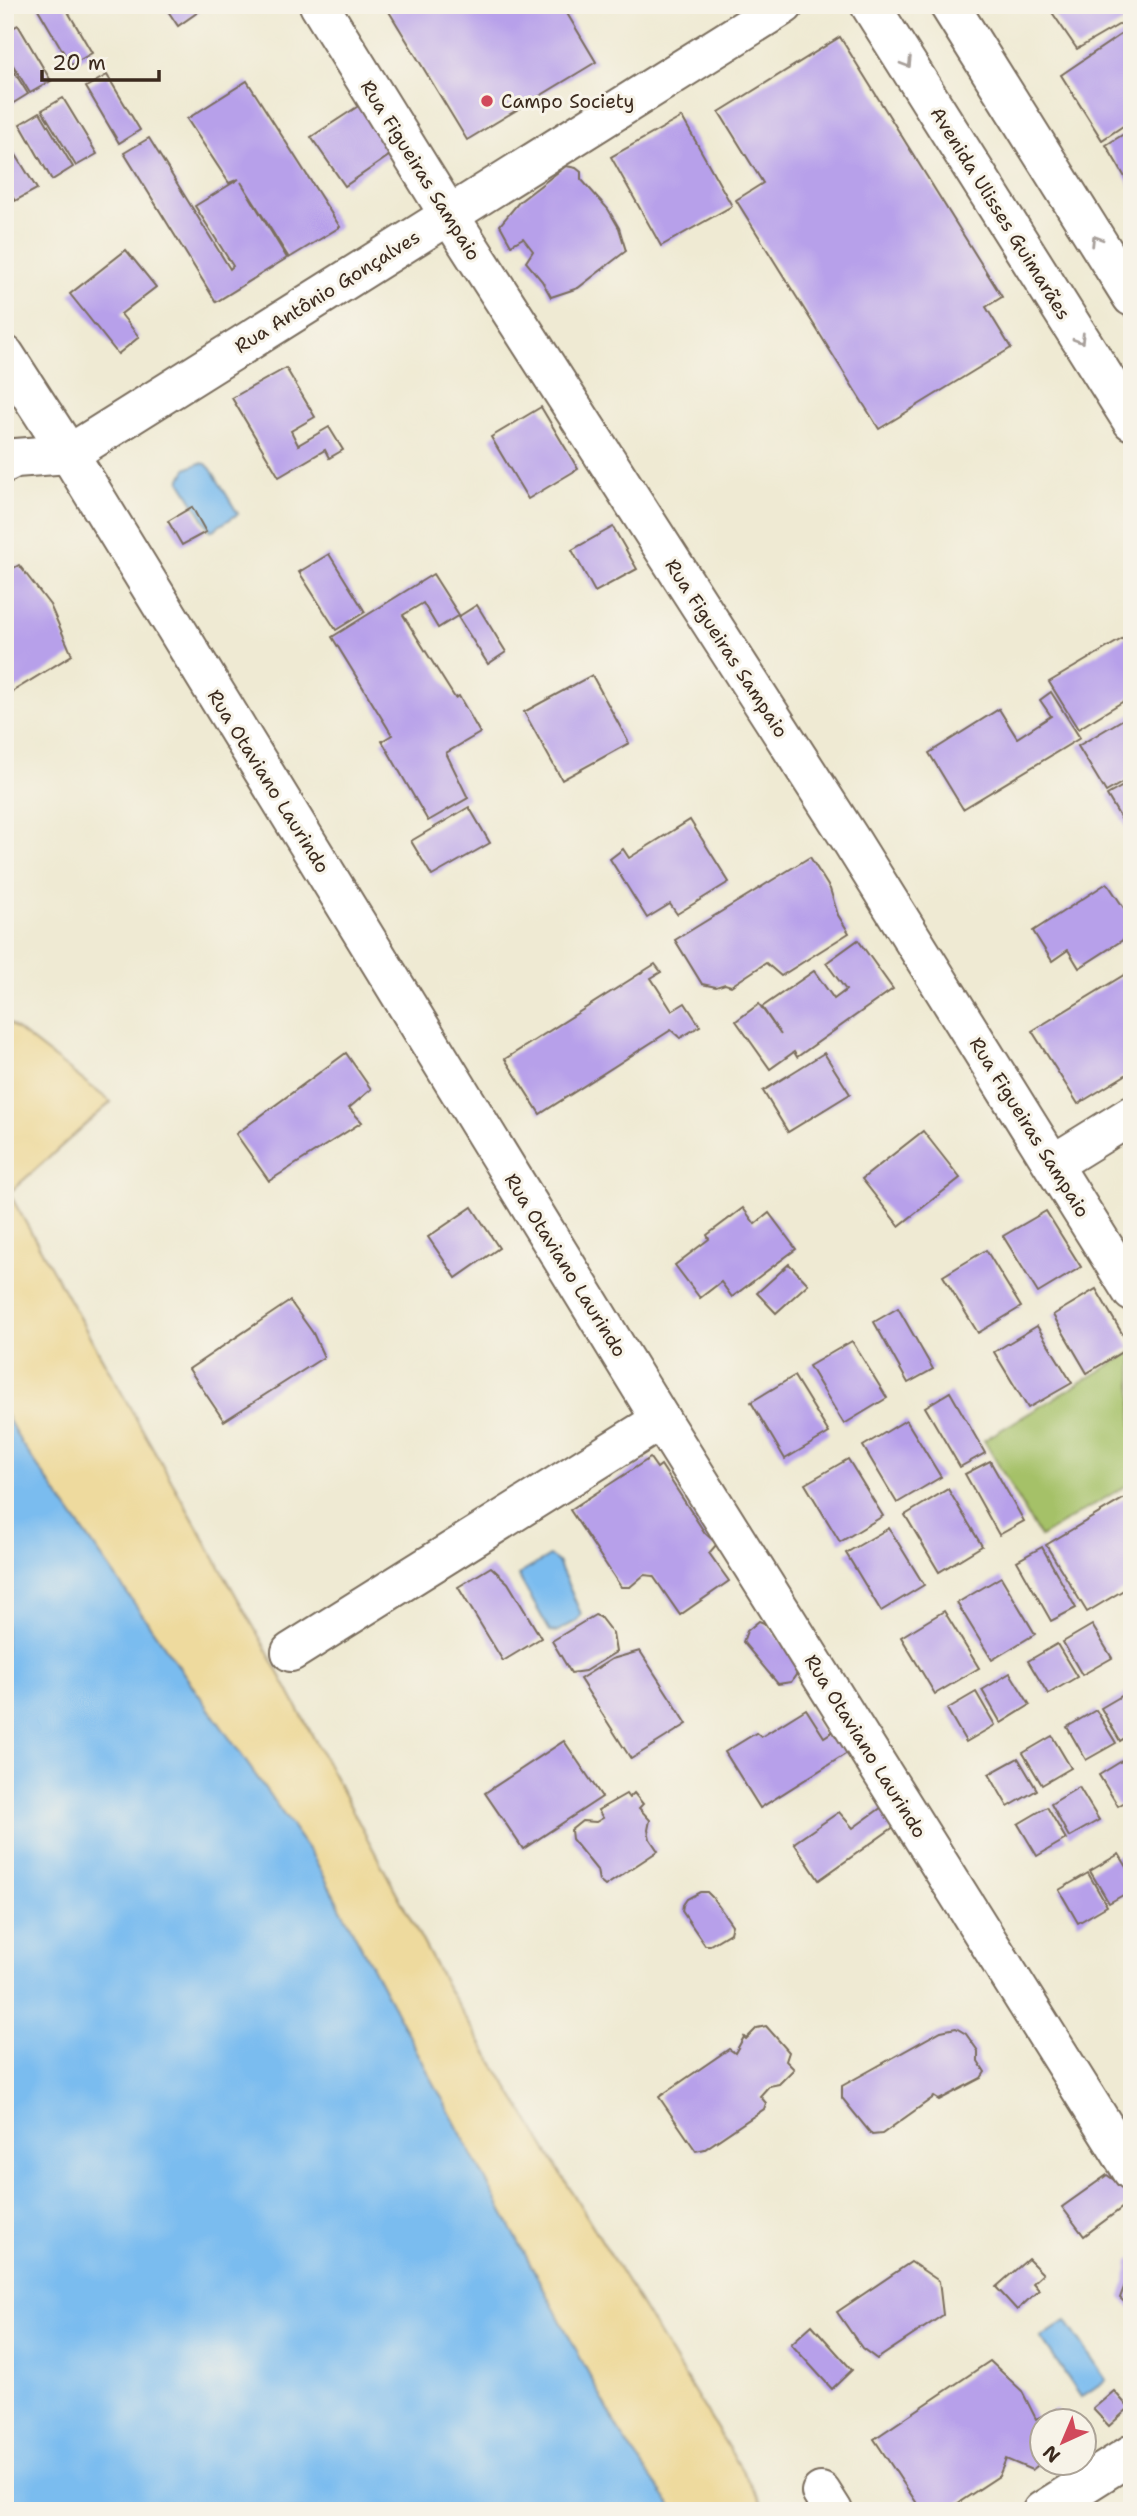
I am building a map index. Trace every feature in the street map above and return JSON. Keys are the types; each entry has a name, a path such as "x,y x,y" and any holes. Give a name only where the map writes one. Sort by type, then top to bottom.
{"street":[{"name":"Rua Figueiras Sampaio","path":"319,5 449,215 845,831 1132,1292"},
{"name":"Rua Antônio Gonçalves","path":"5,463 15,457 68,454 783,5"},
{"name":"Avenida Ulisses Guimarães","path":"870,5 1132,421"},
{"path":"949,5 1132,298"},
{"name":"Rua Otaviano Laurindo","path":"5,355 661,1420 1132,2171"},
{"path":"1053,1164 1132,1115"},
{"path":"291,1652 661,1420"},
{"path":"1042,2511 1132,2454"}],"green space":[{"path":"1132,1352 1132,1482 1040,1537 984,1440"}],"sand":[{"path":"5,1020 111,1102 9,1193 264,1645 448,1989 767,2511 675,2511 624,2440 314,1858 21,1443 5,1413"}],"water":[{"path":"200,463 211,469 238,514 211,531 180,481 186,469"},
{"path":"5,1413 21,1443 314,1858 624,2440 675,2511 5,2511"},
{"path":"550,1556 558,1562 581,1614 577,1621 556,1632 550,1631 518,1575"},
{"path":"1066,2321 1106,2380 1081,2397 1041,2338"}],"building":[{"path":"45,5 64,5 92,53 71,65 38,9"},
{"path":"164,5 208,5 178,26"},
{"name":"Campo Society","path":"385,5 562,5 596,62 467,140"},
{"path":"1047,5 1132,5 1132,17 1077,49"},
{"path":"18,25 51,81 30,93 5,52 5,32"},
{"path":"1132,27 1132,120 1102,140 1061,75"},
{"path":"840,37 1002,297 986,307 1011,348 879,429 736,200 763,183 719,112"},
{"path":"5,57 28,94 7,107 5,104"},
{"path":"107,75 140,130 119,143 86,87"},
{"path":"247,81 340,227 289,258 241,182 287,258 216,302 124,153 149,138 230,269 233,266 195,206 239,179 229,183 187,119"},
{"path":"63,98 97,154 76,166 42,110"},
{"path":"363,103 396,151 345,186 311,137"},
{"path":"40,112 73,167 52,180 20,124"},
{"path":"682,117 732,206 661,246 611,157"},
{"path":"1132,129 1132,189 1106,145"},
{"path":"5,137 37,189 15,201 5,185"},
{"path":"566,166 581,172 581,179 608,209 619,228 626,251 578,288 551,297 526,262 533,251 523,238 511,245 500,225 519,202"},
{"path":"126,250 156,287 121,314 139,337 118,354 70,294"},
{"path":"286,368 315,417 291,431 298,445 329,427 343,450 329,458 325,450 279,477 232,398"},
{"path":"541,407 578,469 528,499 491,437"},
{"path":"192,507 206,532 182,545 168,521"},
{"path":"613,527 637,569 595,592 572,550"},
{"path":"329,554 365,612 336,630 299,572"},
{"path":"19,565 50,605 72,655 5,696 5,573"},
{"path":"433,574 459,615 438,628 423,603 403,615 455,698 459,696 480,733 446,753 468,798 428,821 382,741 392,735 332,637"},
{"path":"477,605 506,652 488,664 458,617"},
{"path":"1132,633 1132,696 1078,729 1049,682"},
{"path":"592,675 629,743 562,780 524,712"},
{"path":"1051,692 1080,738 963,809 929,753 999,709 1017,738 1051,716 1040,700"},
{"path":"1132,714 1132,777 1106,792 1078,746"},
{"path":"1132,781 1132,837 1107,795"},
{"path":"469,807 490,843 432,876 411,841"},
{"path":"690,820 729,882 677,914 670,904 647,918 610,859 623,849 629,858"},
{"path":"810,857 830,889 838,915 849,933 781,976 766,963 731,986 702,984 675,940"},
{"path":"1107,883 1132,920 1132,934 1079,968 1068,950 1052,961 1033,931"},
{"path":"858,940 893,989 797,1057 794,1052 770,1069 736,1021 759,1004 781,1035 762,1007 814,971 834,999 846,990 826,963"},
{"path":"655,964 661,972 651,978 672,1011 685,1003 700,1026 680,1038 671,1030 540,1114 505,1059"},
{"path":"1132,970 1132,1071 1078,1104 1032,1031"},
{"path":"346,1053 371,1089 349,1108 362,1122 269,1181 236,1134"},
{"path":"824,1053 850,1094 788,1132 763,1091"},
{"path":"923,1131 960,1178 899,1226 862,1179"},
{"path":"472,1207 499,1248 456,1278 428,1237"},
{"path":"743,1208 755,1224 769,1213 796,1249 732,1297 721,1282 700,1298 675,1265 709,1239 707,1235"},
{"path":"1046,1211 1081,1267 1038,1293 1003,1236"},
{"path":"986,1250 1021,1307 978,1333 943,1276"},
{"path":"789,1264 808,1284 776,1313 757,1293"},
{"path":"1096,1289 1130,1347 1087,1373 1053,1315"},
{"path":"290,1301 313,1333 324,1357 224,1421 189,1369"},
{"path":"898,1308 933,1369 908,1383 874,1322"},
{"path":"1037,1326 1072,1383 1028,1408 994,1352"},
{"path":"852,1341 887,1398 844,1424 809,1366"},
{"path":"794,1376 829,1433 785,1459 751,1402"},
{"path":"950,1392 985,1453 960,1467 925,1407"},
{"path":"906,1420 941,1477 897,1503 863,1446"},
{"path":"650,1458 657,1468 661,1465 705,1533 717,1544 709,1553 729,1581 680,1615 653,1576 644,1575 630,1587 621,1587 570,1510"},
{"path":"848,1459 883,1516 840,1542 805,1484"},
{"path":"990,1461 1024,1521 999,1535 965,1474"},
{"path":"948,1489 982,1546 939,1572 905,1515"},
{"path":"1128,1496 1132,1503 1132,1585 1087,1612 1046,1545"},
{"path":"889,1528 924,1585 881,1611 846,1553"},
{"path":"1042,1547 1076,1608 1051,1621 1017,1561"},
{"path":"491,1567 508,1583 541,1638 503,1661 458,1587"},
{"path":"1001,1577 1035,1634 992,1660 957,1603"},
{"path":"944,1611 979,1668 935,1694 901,1637"},
{"path":"595,1615 600,1617 613,1634 616,1652 585,1671 571,1673 552,1641"},
{"path":"759,1621 764,1623 799,1661 798,1672 791,1682 778,1684 743,1642 747,1631"},
{"path":"1092,1625 1112,1658 1082,1675 1063,1642"},
{"path":"1057,1644 1077,1677 1048,1694 1028,1661"},
{"path":"640,1651 687,1724 631,1759 580,1679 612,1659"},
{"path":"1010,1673 1030,1705 1001,1723 982,1690"},
{"path":"1130,1691 1132,1733 1120,1741 1101,1708"},
{"path":"976,1692 995,1725 966,1742 947,1709"},
{"path":"806,1709 824,1737 846,1723 860,1745 760,1808 725,1752 756,1733 761,1737"},
{"path":"1096,1710 1116,1743 1086,1760 1067,1727"},
{"path":"1052,1736 1071,1768 1042,1785 1023,1753"},
{"path":"564,1741 602,1797 523,1849 485,1793"},
{"path":"1018,1758 1037,1790 1008,1807 989,1774"},
{"path":"1125,1759 1132,1769 1132,1798 1118,1806 1099,1775"},
{"path":"1079,1787 1099,1820 1069,1837 1051,1804"},
{"path":"634,1793 643,1804 639,1808 650,1820 650,1839 658,1851 605,1886 599,1881 597,1870 572,1839 571,1830 582,1821 596,1822 603,1818 598,1810 626,1794 629,1798"},
{"path":"885,1805 898,1824 819,1880 794,1843 839,1812 853,1828"},
{"path":"1047,1807 1066,1839 1037,1856 1018,1824"},
{"path":"1119,1854 1132,1875 1132,1890 1109,1903 1090,1871"},
{"path":"1088,1873 1107,1906 1078,1923 1059,1890"},
{"path":"700,1892 707,1892 712,1897 732,1925 730,1933 710,1945 705,1945 682,1911 687,1899"},
{"path":"766,2026 789,2052 786,2061 794,2069 779,2084 769,2086 760,2096 766,2103 764,2109 705,2149 696,2151 659,2097 729,2049 735,2053 744,2037 746,2039 757,2028"},
{"path":"956,2028 966,2034 978,2051 978,2061 985,2072 981,2078 939,2100 934,2097 882,2134 872,2135 842,2098 842,2086 941,2031"},
{"path":"1107,2175 1125,2188 1127,2204 1084,2236 1062,2207"},
{"path":"1028,2259 1043,2274 1033,2283 1039,2290 1017,2310 996,2287"},
{"path":"1132,2259 1132,2309 1120,2298 1126,2282 1128,2261"},
{"path":"911,2262 939,2281 943,2315 877,2359 862,2348 837,2312"},
{"path":"812,2325 852,2370 832,2389 791,2344"},
{"path":"990,2361 1022,2391 1030,2408 1028,2408 1028,2468 1006,2459 999,2476 946,2511 922,2511 874,2439"},
{"path":"1114,2391 1129,2408 1109,2426 1098,2414 1098,2408 1094,2408"}],"place":[{"name":"Campo Society","path":"487,101"}]}
